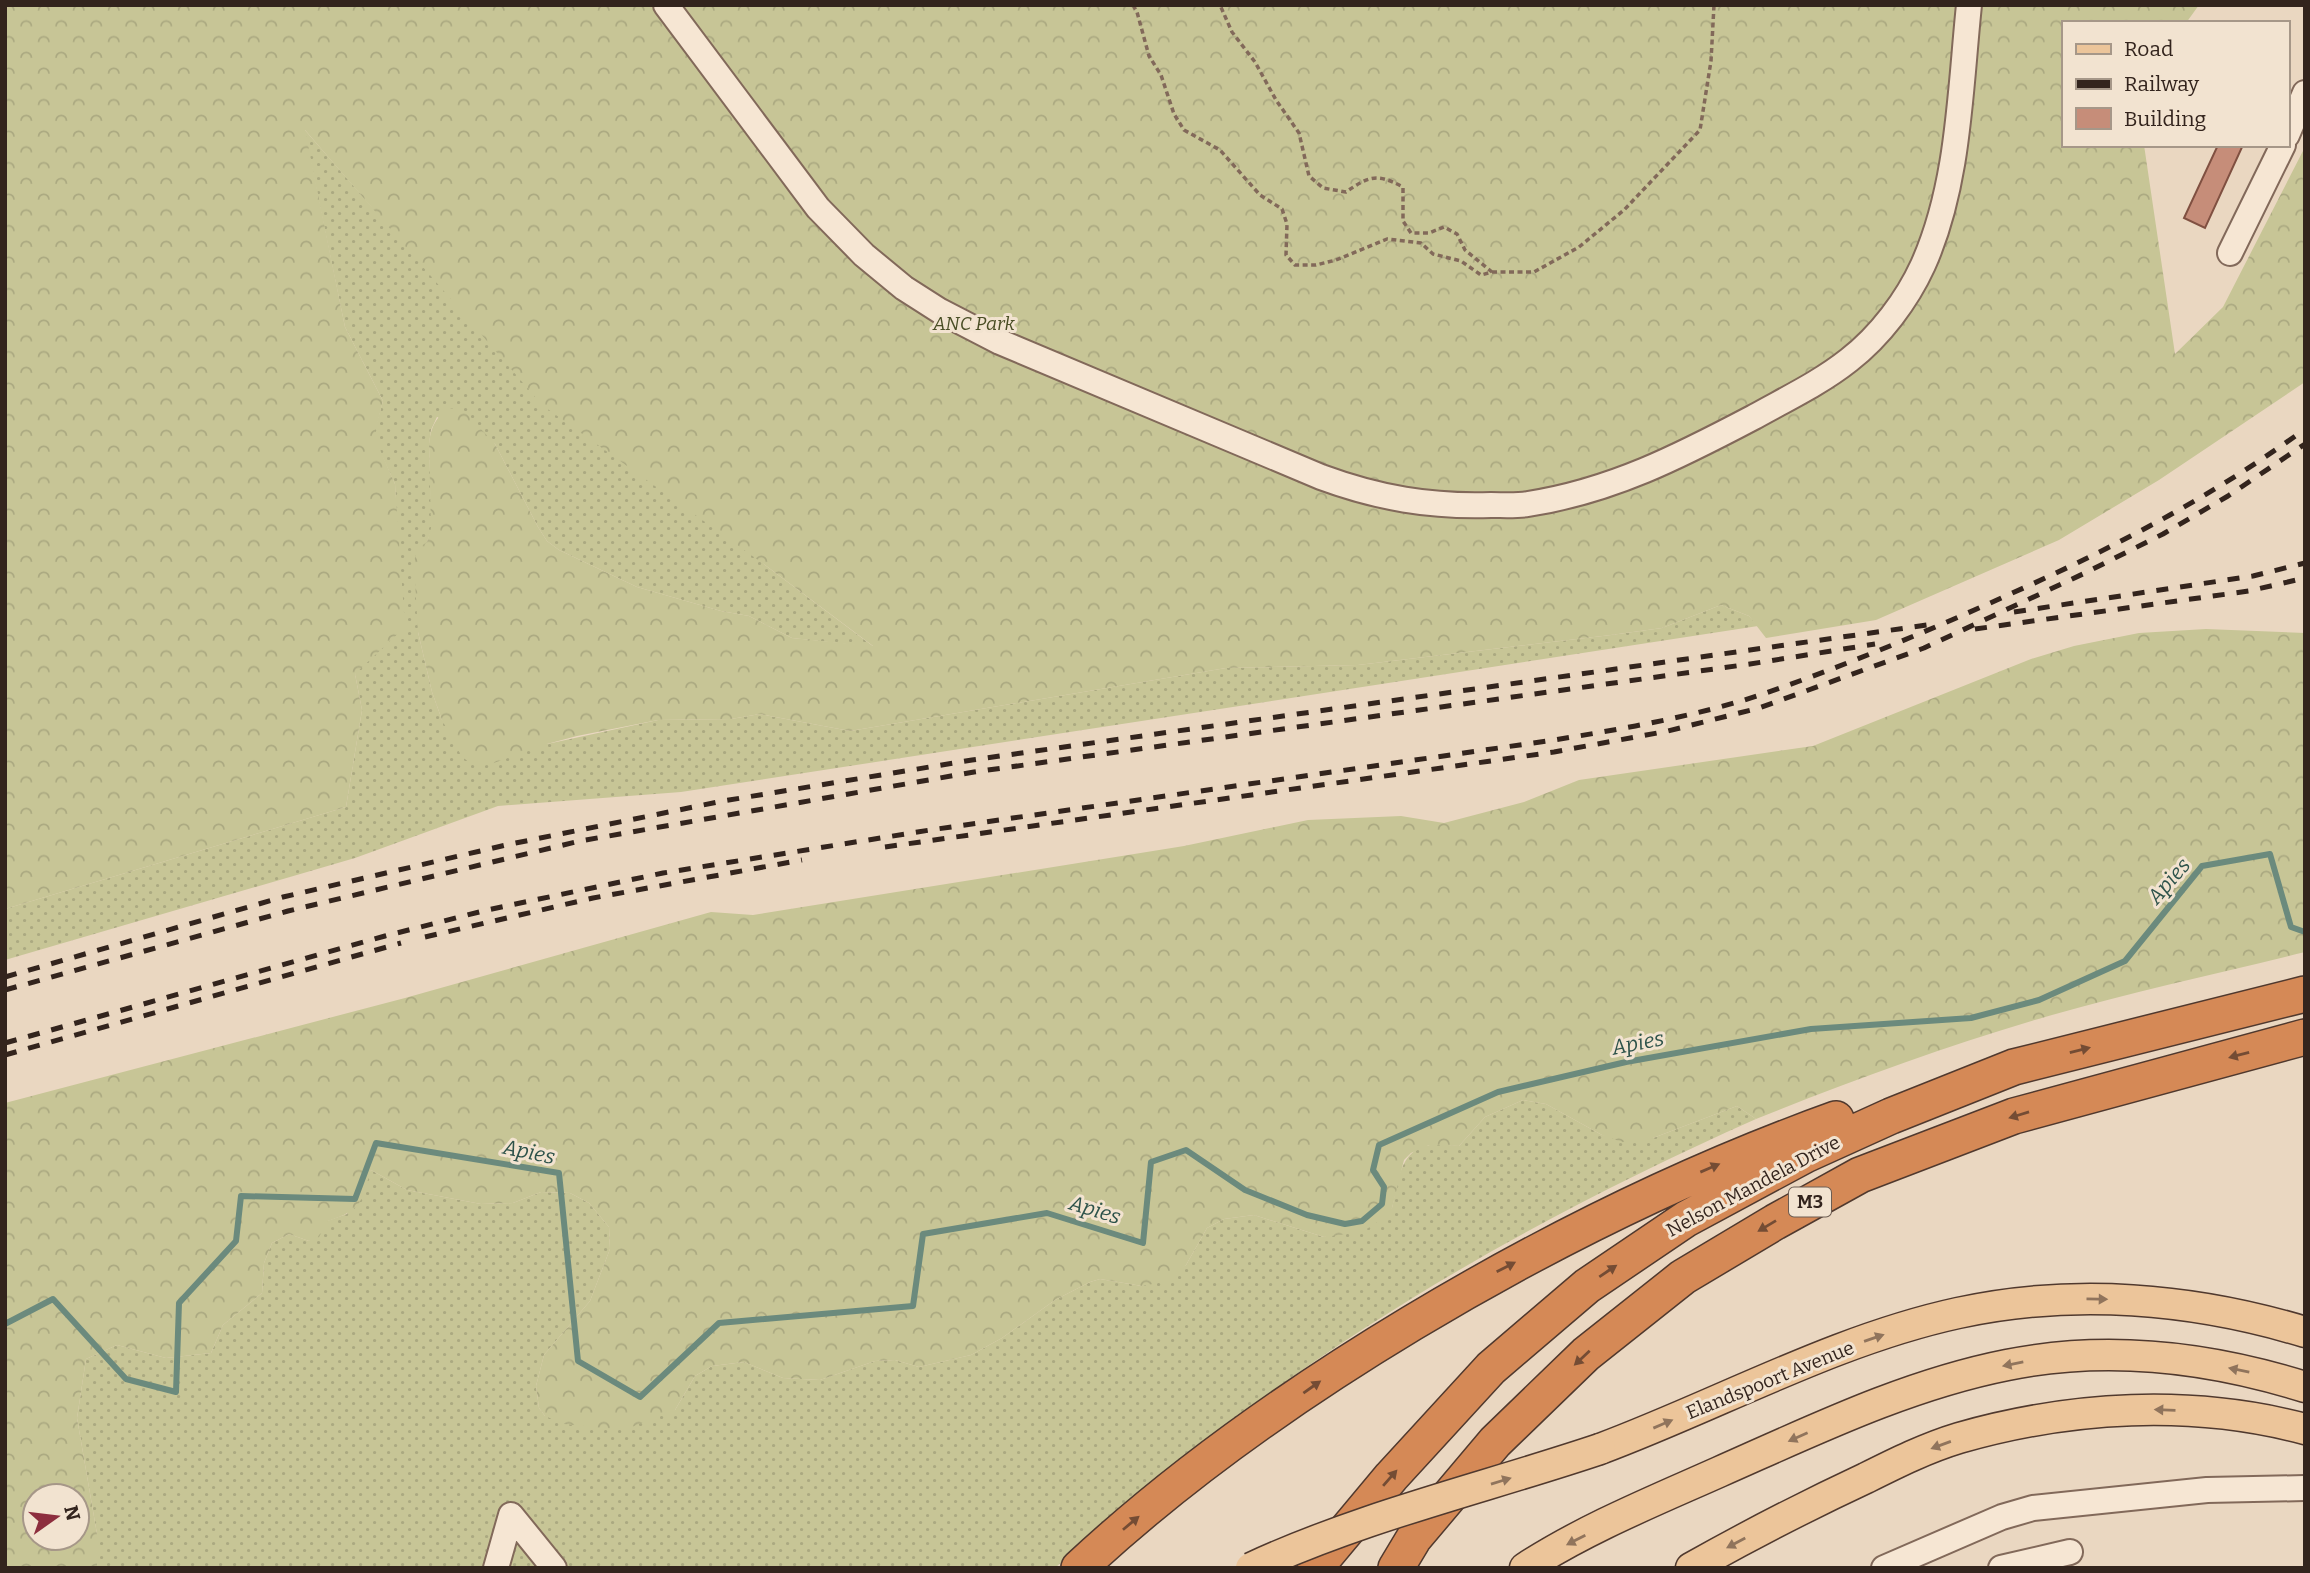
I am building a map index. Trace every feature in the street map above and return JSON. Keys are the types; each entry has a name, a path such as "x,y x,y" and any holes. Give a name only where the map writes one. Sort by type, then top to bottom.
{"highway":[{"name":"Nelson Mandela Drive","path":"1315,1568 1391,1477 1491,1368 1587,1286 1686,1219 1805,1155 1891,1116 2014,1067 2305,994"},
{"name":"Nelson Mandela Drive","path":"1395,1568 1414,1538 1495,1442 1586,1354 1684,1277 1775,1222 1860,1175 2014,1116 2305,1037"},
{"path":"1079,1568 1204,1461 1349,1362 1495,1273 1654,1192 1767,1143 1897,1097 2014,1067"},
{"path":"1389,1568 1414,1538"}],"main road":[{"name":"Elandspoort Avenue","path":"1251,1568 1391,1515 1600,1449 1848,1347 1957,1313 2046,1300 2095,1298 2207,1308 2305,1332"},
{"path":"1525,1568 1628,1513 1813,1430 1886,1401 1990,1368 2066,1357 2132,1356 2224,1367 2305,1387"},
{"path":"1691,1568 1818,1500 1908,1458 1957,1439 2021,1423 2104,1411 2147,1409 2253,1418 2305,1429"}],"street":[{"path":"666,5 818,208 864,255 904,288 940,312 1000,342 1361,492 1404,502 1467,506 1527,505 1606,487 1664,464 1815,383 1850,359 1875,336 1897,308 1923,266 1941,216 1954,146 1969,5"},
{"path":"2289,130 2305,93"},
{"path":"2230,253 2282,147"},
{"path":"1884,1568 2002,1517 2034,1508 2207,1490 2298,1491"},
{"path":"496,1568 511,1515 554,1568"},
{"path":"2001,1568 2070,1552"}],"path":[{"path":"1133,5 1149,56 1161,75 1174,114 1184,130 1220,150 1260,195 1282,209 1287,224 1286,255 1295,265 1316,265 1336,260 1387,239 1421,243 1433,254 1461,261 1481,275 1492,272 1534,272 1580,247 1624,210 1700,130 1711,61 1714,5"},
{"path":"1220,5 1233,32 1299,133 1309,176 1323,188 1346,192 1365,179 1387,179 1403,187 1403,221 1411,233 1429,233 1444,227 1457,234 1465,250 1492,272"}],"green space":[{"name":"ANC Park","path":"5,5 2199,5 2187,21 2062,21 2062,147 2144,147 2175,354 2223,307 2305,147 2305,382 2159,480 2059,540 1876,620 1766,638 1749,616 1721,605 1662,628 1358,665 1226,668 850,731 760,714 731,719 658,720 577,736 488,765 475,766 462,757 442,720 432,692 418,632 414,565 416,550 427,542 431,528 429,444 434,424 448,408 463,410 495,444 538,527 547,541 559,550 637,587 721,611 749,616 792,638 873,646 542,405 305,130 345,327 383,401 374,436 395,484 405,627 355,674 362,710 346,807 5,909"},
{"path":"304,129 371,206 765,565 874,647 792,638 749,616 721,611 637,587 559,550 547,541 538,527 495,444 437,417 429,444 432,528 427,542 418,632 432,692 442,720 547,744 658,720 731,719 760,714 850,731 1226,668 1358,665 1662,628 1721,605 1749,616 1758,626 681,792 498,806 355,858 5,960 5,909 346,807 362,710 355,674 398,547 395,484 373,436 383,401 345,327"},
{"path":"2206,629 2305,633 2305,952 2115,998 2014,1026 1902,1063 1756,1119 1737,1106 1653,1138 1622,1142 1602,1135 1546,1104 1523,1100 1485,1117 1459,1146 1429,1145 1411,1153 1404,1160 1392,1208 1387,1216 1362,1232 1324,1237 1254,1215 1224,1219 1207,1228 1186,1265 1163,1282 1142,1286 1100,1279 1090,1282 1055,1300 1002,1338 971,1355 919,1367 895,1360 875,1361 820,1380 783,1378 744,1362 712,1366 695,1376 675,1410 624,1430 564,1424 545,1416 539,1408 536,1386 544,1355 590,1301 610,1249 609,1227 589,1203 570,1193 541,1192 513,1203 481,1204 407,1190 371,1170 359,1203 348,1213 328,1221 319,1237 309,1241 289,1234 272,1243 264,1263 262,1293 223,1325 211,1353 166,1358 117,1345 86,1359 77,1418 88,1482 21,1482 21,1552 91,1552 91,1499 97,1534 97,1568 5,1568 5,1103 405,998 711,912 753,915 1184,846 1308,820 1401,816 1444,823 1524,802 1579,780 1813,746 2031,659 2074,646 2139,633"},
{"path":"1523,1100 1546,1104 1602,1135 1653,1138 1737,1106 1756,1119 1567,1210 1386,1314 1215,1433 1134,1498 1055,1568 97,1568 97,1534 91,1482 88,1482 77,1418 86,1359 117,1345 166,1358 211,1353 223,1325 262,1293 264,1263 272,1243 289,1234 309,1241 327,1221 347,1214 371,1170 407,1190 481,1204 513,1203 541,1192 570,1193 589,1203 609,1227 610,1249 590,1301 544,1355 536,1386 539,1408 545,1416 675,1410 695,1376 712,1366 744,1362 783,1378 820,1380 875,1361 895,1360 919,1367 971,1355 1002,1338 1055,1300 1090,1282 1100,1279 1142,1286 1186,1265 1207,1228 1224,1219 1254,1215 1324,1237 1392,1208 1398,1179 1412,1153 1433,1144 1459,1146 1485,1117"}],"building":[{"path":"2217,147 2242,147 2205,228 2184,218"}],"waterway":[{"name":"Apies","path":"5,1324 53,1299 126,1379 176,1392 179,1303 236,1241 241,1196 355,1199 376,1143 559,1173 578,1361 640,1397 719,1323 913,1306 923,1234 1047,1213 1143,1243 1151,1162 1186,1150 1245,1190 1307,1215 1345,1224 1362,1221 1382,1204 1384,1187 1373,1170 1379,1145 1498,1092 1626,1062 1811,1029 1971,1018 2039,1000 2125,961 2202,866 2270,854 2291,927 2305,932"}],"railway":[{"path":"5,1043 385,936 487,910 663,873 930,830 1554,740 1707,710 1757,696 1852,661 2047,577 2124,540 2198,499 2305,429"},
{"path":"885,847 1554,752 1668,731 1759,708 1924,648 2085,573 2163,534 2228,496 2305,444"},
{"path":"2014,612 2253,576 2305,563"},
{"path":"1975,629 2249,591 2305,578"},
{"path":"5,977 283,897 506,845 723,801 972,760 1927,625"},
{"path":"5,990 288,911 580,841 974,772 1750,664 1875,644"},
{"path":"425,937 593,898 802,860"},
{"path":"5,1055 401,943"}]}
